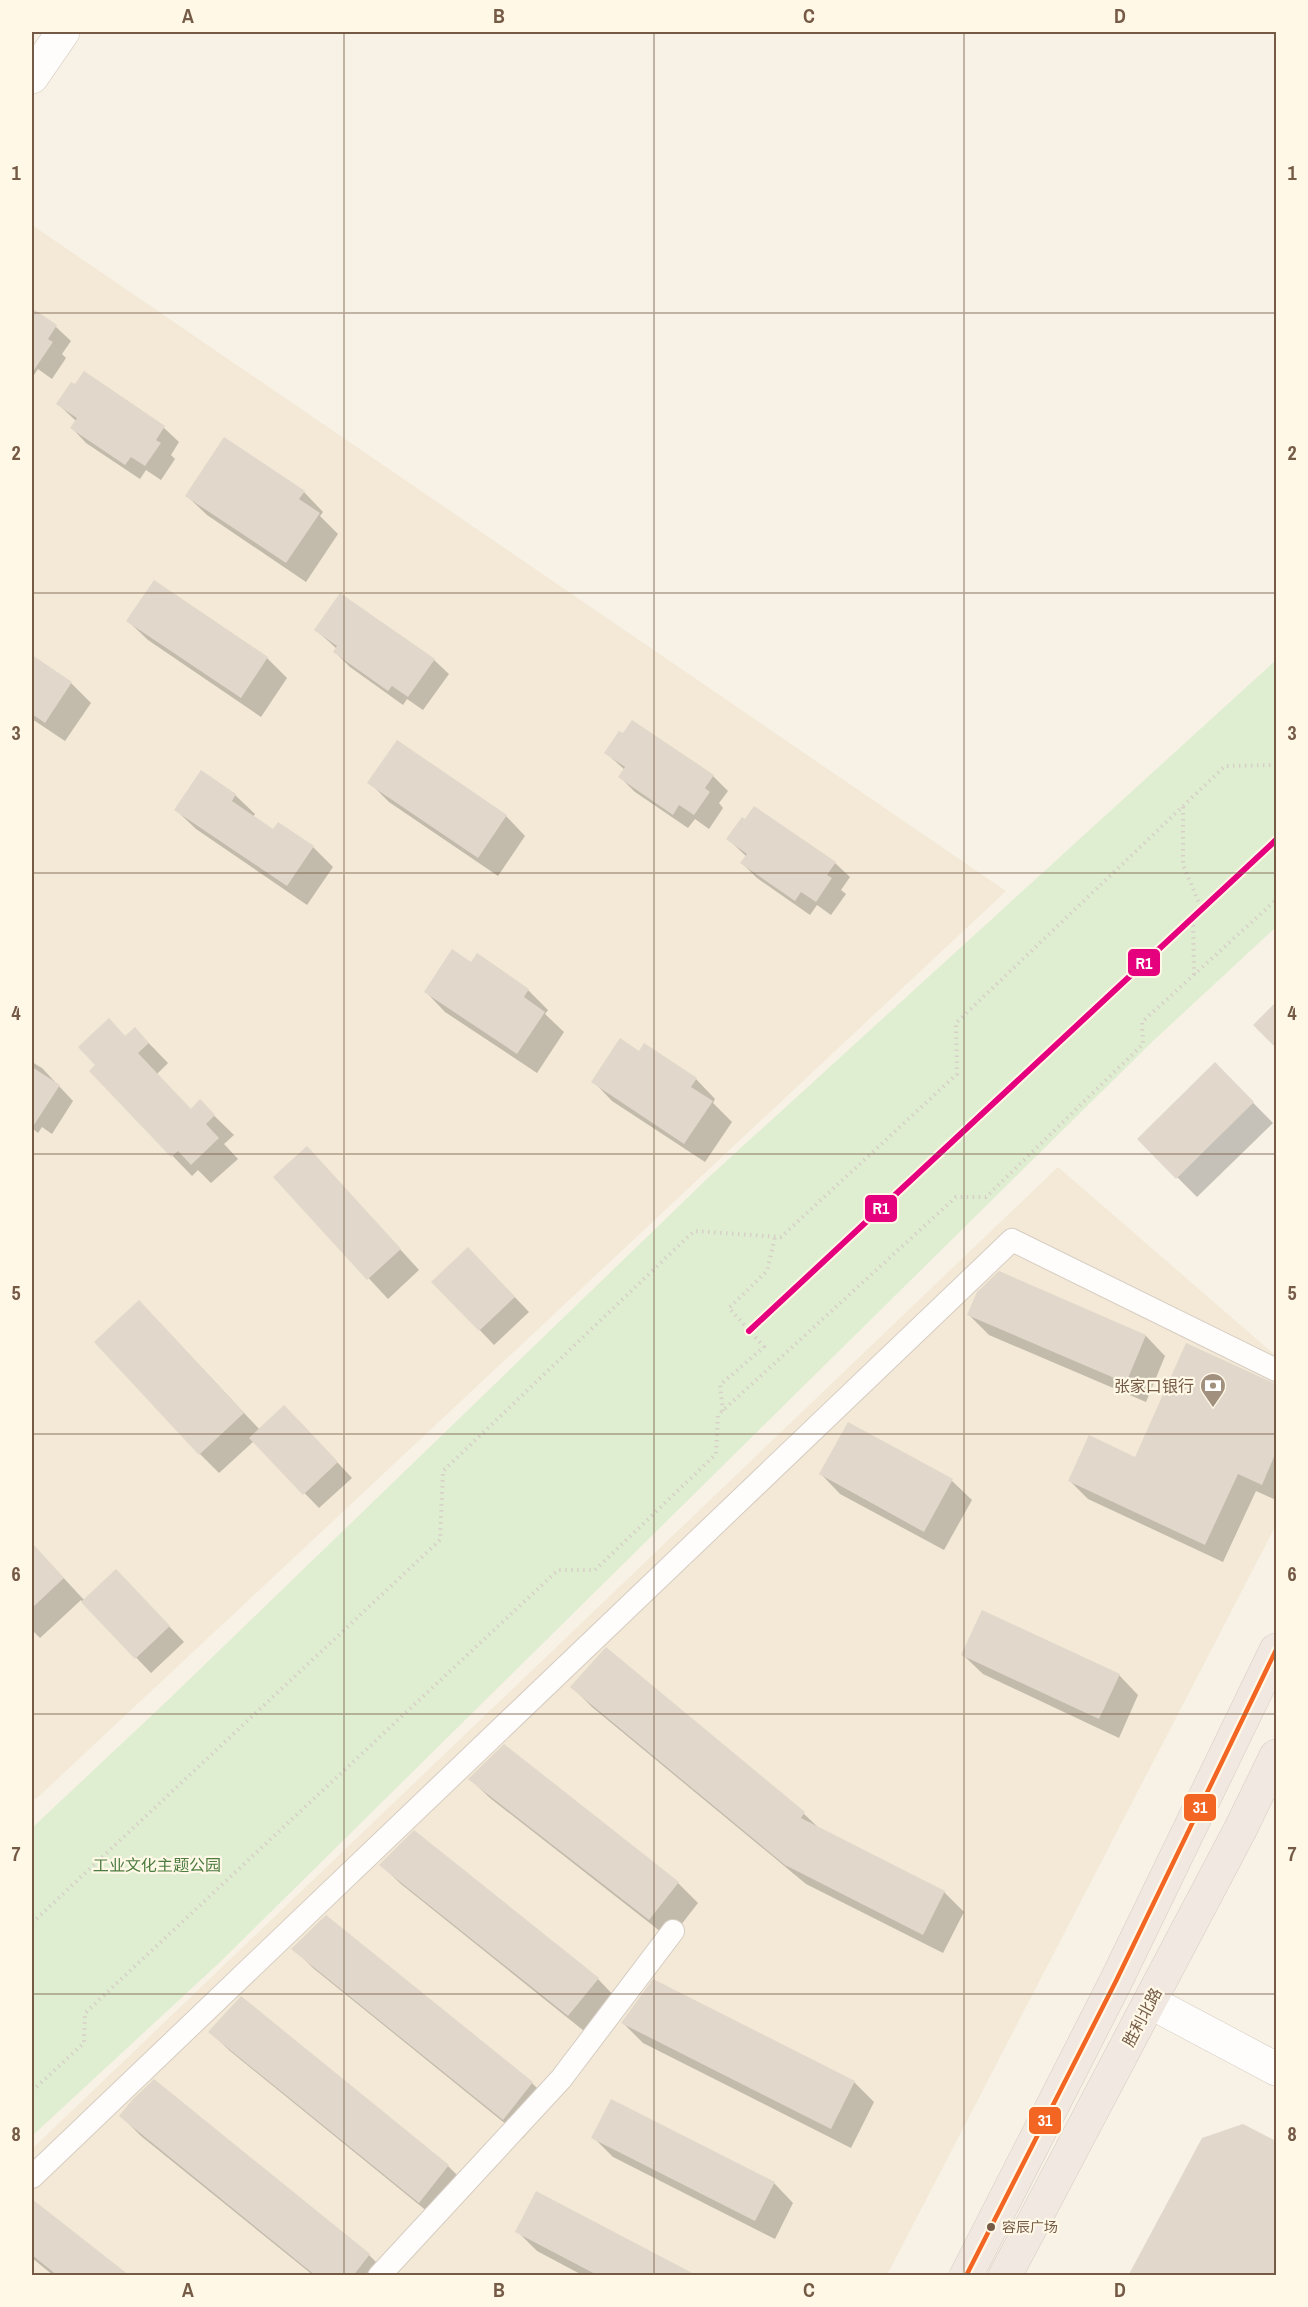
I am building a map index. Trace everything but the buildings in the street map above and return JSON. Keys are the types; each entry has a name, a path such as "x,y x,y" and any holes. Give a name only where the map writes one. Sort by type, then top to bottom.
{"highway":[{"path":"968,2267 1116,1981 1276,1650"},
{"name":"胜利北路","path":"1006,2274 1150,2002 1276,1756"}],"street":[{"path":"32,77 63,32"},
{"path":"32,2178 1012,1240 1276,1370"},
{"path":"379,2276 561,2079 673,1931"},
{"path":"1150,2002 1276,2069"}],"path":[{"path":"32,1923 440,1540 442,1471 694,1231 781,1237 957,1074 956,1023 1183,806 1225,766 1276,765"},
{"path":"1183,806 1183,865 1202,910 1193,918 1194,975"},
{"path":"32,2091 84,2043 85,2013 558,1570 595,1570 716,1454 718,1415 956,1197 986,1197 1143,1044 1142,1022 1276,900"},
{"path":"723,1411 720,1385 764,1347 729,1308 767,1271 775,1237"}],"shaded area":[{"path":"32,225 1006,891 37,1798 32,1800"},
{"path":"1058,1167 1276,1356 1276,1525 887,2275 32,2276 32,2149"}],"green space":[{"name":"工业文化主题公园","path":"1276,660 1276,927 1153,1041 218,1964 32,2136 32,1828 166,1702 709,1177"}],"transit line":[{"name":"R1","path":"749,1331 1276,840"},
{"name":"31","path":"966,2276 1116,1981 1276,1650"}],"place":[{"name":"张家口银行","path":"1213,1409"},
{"name":"容辰广场","path":"991,2227"}]}
